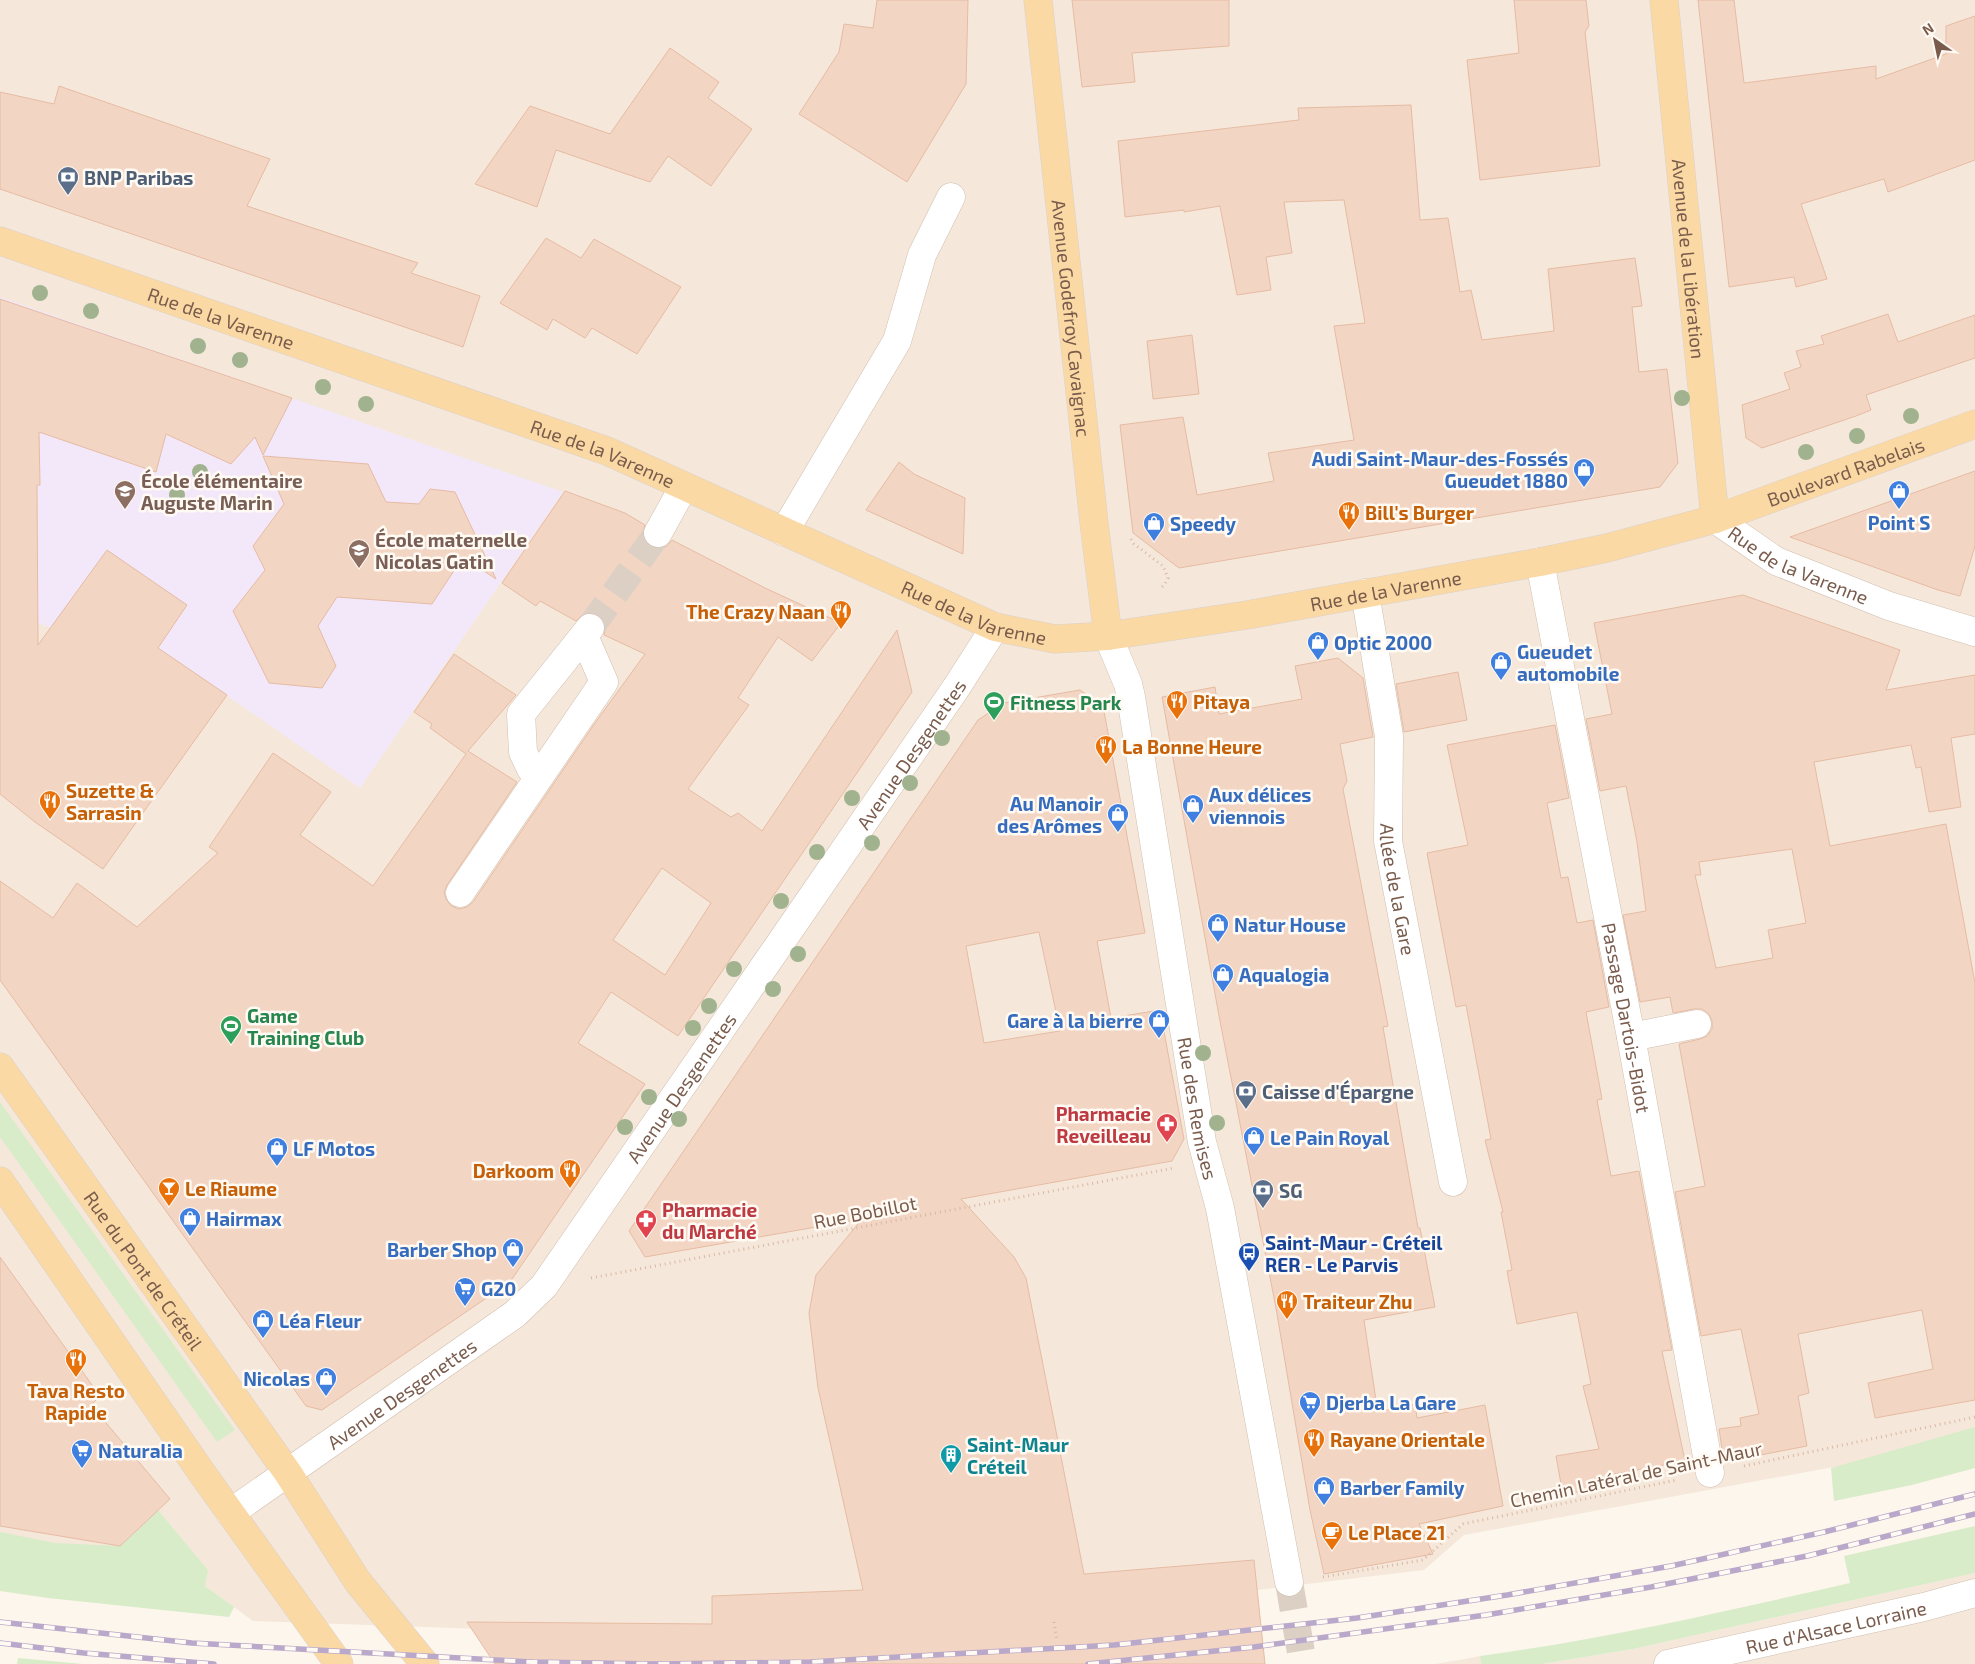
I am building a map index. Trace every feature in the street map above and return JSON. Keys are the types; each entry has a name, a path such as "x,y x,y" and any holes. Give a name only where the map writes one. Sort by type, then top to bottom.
{"main road":[{"name":"Avenue Godefroy Cavaignac","path":"1038,0 1094,523 1108,636"},
{"name":"Avenue de la Libération","path":"1664,0 1716,518"},
{"name":"Rue de la Varenne","path":"0,240 607,451 995,627 1055,639 1108,636 1192,624 1540,562 1607,548 1716,518"},
{"name":"Boulevard Rabelais","path":"1716,518 1975,424"},
{"name":"Rue du Pont de Créteil","path":"0,1067 288,1473 358,1582 425,1664"},
{"path":"0,1181 230,1513 340,1664"}],"street":[{"path":"784,532 897,341 922,255 951,197"},
{"path":"658,533 684,486"},
{"name":"Rue de la Varenne","path":"1716,518 1776,561 1889,606 1975,632"},
{"name":"Passage Dartois-Bidot","path":"1540,562 1631,1037 1710,1473"},
{"name":"Allée de la Gare","path":"1365,593 1390,736 1388,841 1453,1182"},
{"name":"Avenue Desgenettes","path":"288,1473 515,1314 544,1286 956,688 995,627"},
{"path":"460,893 604,682 587,632 521,714 523,752 531,769"},
{"name":"Rue des Remises","path":"1108,636 1128,684 1131,697 1202,1142 1220,1208 1302,1580"},
{"path":"1631,1037 1697,1024"},
{"path":"230,1513 288,1473"},
{"name":"Rue d'Alsace Lorraine","path":"1668,1664 1975,1593"}],"path":[{"path":"1129,536 1134,544 1163,566 1168,578 1160,589"},
{"name":"Rue Bobillot","path":"544,1286 1173,1169 1180,1165"},
{"name":"Chemin Latéral de Saint-Maur","path":"1302,1580 1423,1560 1463,1524 1975,1417"},
{"path":"1054,1622 1057,1640"}],"shaded area":[{"path":"0,0 1975,0 1975,1441 1464,1535 1424,1570 1258,1590 801,1624 541,1631 253,1621 205,1586 0,1541"},
{"path":"0,297 563,492 360,788 157,647 144,665 13,613 0,617"},
{"path":"1975,1573 1975,1664 1542,1664 1633,1649"},
{"path":"1480,1656 1481,1664 1435,1664 1465,1659"}],"green space":[{"path":"0,1102 235,1430 217,1442 0,1137"},
{"path":"1975,1427 1975,1468 1912,1485 1834,1501 1831,1468"},
{"path":"158,1510 208,1570 205,1586 234,1607 229,1617 48,1598 0,1591 0,1532 56,1543 120,1546"},
{"path":"1975,1526 1975,1573 1633,1649 1542,1664 1481,1664 1480,1656 1620,1633 1850,1583 1844,1556"},
{"path":"18,1658 83,1664 17,1664"}],"building":[{"path":"877,0 968,0 966,84 907,182 799,114 839,52 844,24 873,28"},
{"path":"1072,0 1229,0 1229,46 1132,53 1135,82 1082,87"},
{"path":"1514,0 1586,0 1589,26 1585,32 1600,166 1480,180 1467,60 1519,53"},
{"path":"1698,0 1734,0 1744,83 1876,66 1876,79 1946,54 1946,26 1975,16 1975,160 1888,192 1884,179 1801,204 1827,279 1796,287 1794,277 1729,287"},
{"path":"670,48 719,82 708,98 752,129 711,186 668,156 650,182 556,150 537,207 475,184 530,106 610,134"},
{"path":"59,86 270,159 247,206 418,263 411,273 480,296 463,347 0,189 0,92 54,104"},
{"path":"1411,105 1420,220 1448,218 1460,292 1471,290 1482,340 1554,331 1548,269 1635,258 1642,306 1632,307 1639,372 1667,369 1678,463 1660,487 1179,568 1133,533 1120,425 1183,417 1197,495 1274,481 1268,453 1354,440 1334,326 1365,323 1344,200 1284,202 1292,253 1266,257 1271,290 1237,295 1220,206 1184,212 1184,210 1125,217 1118,141 1299,120 1298,108"},
{"path":"546,238 581,258 594,239 681,287 637,354 592,328 585,338 553,319 547,330 500,303"},
{"path":"0,299 292,398 263,455 255,437 231,464 166,434 156,472 39,432 40,485 37,485 38,645 107,550 187,605 158,648 227,695 103,869 35,822 0,794"},
{"path":"1888,314 1898,342 1975,315 1975,358 1866,395 1871,410 1856,416 1762,448 1746,438 1742,405 1790,389 1784,373 1801,367 1796,351 1824,344 1821,336"},
{"path":"1192,335 1199,394 1153,399 1147,341"},
{"path":"263,456 368,464 386,502 419,504 430,489 455,492 496,579 463,557 432,604 337,597 318,626 336,666 322,688 269,683 233,611 265,570 253,546 284,504"},
{"path":"899,462 914,474 965,498 963,554 866,510"},
{"path":"1975,471 1975,546 1960,596 1938,590 1790,537"},
{"path":"565,491 625,513 645,525 642,534 645,541 651,547 659,549 666,547 672,540 765,588 841,623 812,661 778,637 738,698 749,705 688,789 731,817 738,813 762,831 897,630 912,692 678,1036 611,992 578,1043 645,1084 510,1282 322,1410 306,1406 0,980 0,881 53,918 77,883 137,927 218,853 209,847 273,753 331,792 300,835 373,886 466,754 430,728 432,724 414,712 454,654 516,695 468,751 517,782 444,892 451,906 459,909 467,907 473,902 595,723 645,654 604,635 605,623 599,616 593,613 585,613 576,621 540,601 536,606 502,583","holes":["662,868 711,903 665,975 613,940"]},
{"path":"1743,595 1900,650 1886,690 1975,675 1975,734 1951,738 1961,807 1929,812 1921,767 1916,768 1911,745 1814,762 1830,846 1946,824 1975,983 1975,1400 1875,1418 1868,1383 1933,1369 1922,1310 1798,1334 1809,1393 1798,1396 1807,1446 1724,1462 1719,1429 1741,1426 1740,1418 1759,1414 1741,1329 1701,1336 1675,1192 1705,1186 1679,1044 1707,1036 1712,1029 1712,1021 1709,1014 1702,1009 1673,1013 1670,997 1640,1002 1623,915 1646,911 1637,842 1626,786 1600,791 1586,719 1612,714 1594,623","holes":["1792,849 1806,923 1768,930 1773,958 1716,968 1695,875 1701,875 1699,862"]},
{"path":"1338,658 1363,678 1373,737 1340,744 1347,781 1343,789 1388,1026 1383,1027 1418,1228 1420,1228 1435,1307 1364,1320 1377,1407 1380,1407 1381,1411 1415,1404 1417,1418 1485,1405 1503,1506 1419,1524 1433,1554 1324,1574 1310,1510 1276,1308 1219,1016 1162,697 1215,687 1219,714 1302,699 1295,666"},
{"path":"1458,672 1467,720 1404,732 1396,684"},
{"path":"1080,690 1103,706 1145,933 1097,941 1111,1018 1160,1010 1184,1139 1172,1161 961,1199 1014,1257 1026,1278 1084,1574 1254,1560 1265,1664 495,1664 467,1622 712,1624 712,1596 863,1590 818,1388 809,1313 816,1275 862,1219 645,1257 629,1231 978,720 1004,703","holes":["1039,932 1060,1031 984,1043 966,946"]},
{"path":"1555,725 1569,798 1547,803 1561,878 1568,877 1577,923 1593,920 1609,1007 1586,1012 1602,1099 1597,1100 1611,1176 1639,1171 1672,1350 1662,1351 1685,1461 1609,1475 1611,1485 1563,1495 1556,1456 1599,1449 1583,1386 1591,1384 1577,1312 1517,1324 1507,1271 1512,1270 1501,1212 1503,1212 1485,1140 1491,1139 1466,1005 1456,1007 1427,853 1468,845 1447,745"},
{"path":"0,1257 100,1396 91,1405 170,1499 120,1546 0,1526"}],"tunnel":[{"path":"590,628 658,533"},
{"path":"1289,1582 1303,1664"}],"railway":[{"path":"0,1622 192,1643 532,1662 658,1664 810,1662 1114,1645 1357,1618 1507,1595 1671,1566 1824,1532 1975,1494"},
{"path":"1088,1664 1254,1647 1486,1615 1651,1587 1807,1556 1975,1514"},
{"path":"0,1643 84,1653 214,1664"}],"place":[{"name":"BNP Paribas","path":"68,196"},
{"name":"Audi Saint-Maur-des-Fossés Gueudet 1880","path":"1584,488"},
{"name":"École élémentaire Auguste Marin","path":"125,510"},
{"name":"Point S","path":"1899,510"},
{"name":"Bill's Burger","path":"1349,531"},
{"name":"Speedy","path":"1154,542"},
{"name":"École maternelle Nicolas Gatin","path":"359,569"},
{"name":"The Crazy Naan","path":"841,630"},
{"name":"Optic 2000","path":"1318,661"},
{"name":"Gueudet automobile","path":"1501,681"},
{"name":"Pitaya","path":"1177,720"},
{"name":"Fitness Park","path":"994,721"},
{"name":"La Bonne Heure","path":"1106,765"},
{"name":"Suzette & Sarrasin","path":"50,820"},
{"name":"Aux délices viennois","path":"1193,824"},
{"name":"Au Manoir des Arômes","path":"1118,833"},
{"name":"Natur House","path":"1218,943"},
{"name":"Aqualogia","path":"1223,993"},
{"name":"Gare à la bierre","path":"1159,1039"},
{"name":"Game Training Club","path":"231,1045"},
{"name":"Caisse d'Épargne","path":"1246,1110"},
{"name":"Pharmacie Reveilleau","path":"1167,1143"},
{"name":"Le Pain Royal","path":"1254,1156"},
{"name":"LF Motos","path":"277,1167"},
{"name":"Darkoom","path":"570,1189"},
{"name":"Le Riaume","path":"169,1207"},
{"name":"SG","path":"1263,1209"},
{"name":"Hairmax","path":"190,1237"},
{"name":"Pharmacie du Marché","path":"646,1239"},
{"name":"Barber Shop","path":"513,1268"},
{"name":"Saint-Maur - Créteil RER - Le Parvis","path":"1249,1272"},
{"name":"G20","path":"465,1307"},
{"name":"Traiteur Zhu","path":"1287,1320"},
{"name":"Léa Fleur","path":"263,1339"},
{"name":"Tava Resto Rapide","path":"76,1378"},
{"name":"Nicolas","path":"326,1397"},
{"name":"Djerba La Gare","path":"1310,1421"},
{"name":"Rayane Orientale","path":"1314,1458"},
{"name":"Naturalia","path":"82,1469"},
{"name":"Saint-Maur Créteil","path":"951,1474"},
{"name":"Barber Family","path":"1324,1506"},
{"name":"Le Place 21","path":"1332,1551"}]}
